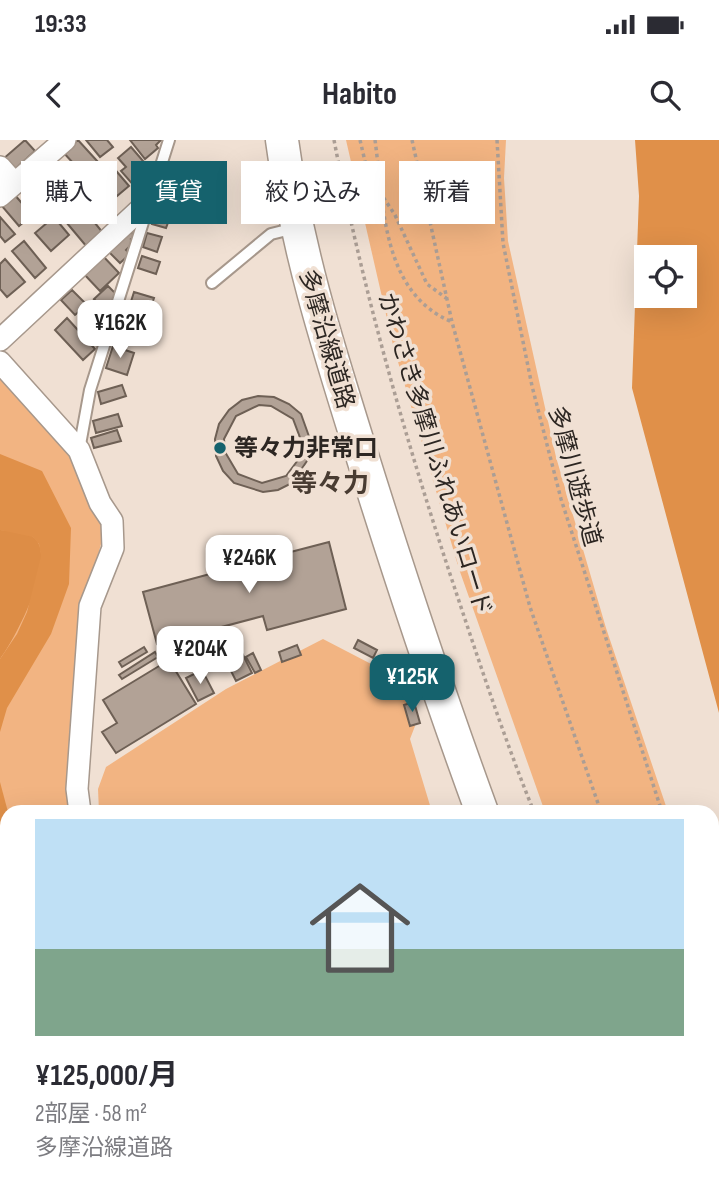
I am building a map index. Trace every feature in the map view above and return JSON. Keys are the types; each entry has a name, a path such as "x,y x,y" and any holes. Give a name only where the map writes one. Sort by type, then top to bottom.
{"main road":[{"name":"多摩沿線道路","path":"282,140 297,227 324,333 366,470 480,805"}],"street":[{"path":"0,167 7,190 65,140"},
{"path":"0,340 131,218"},
{"path":"0,362 79,450 100,503 112,521 113,548 90,606 77,789 79,805"}],"lane":[{"path":"162,161 169,140"},
{"path":"79,450 90,390 145,224"},
{"path":"212,283 271,234 297,227"}],"path":[{"name":"かわさき多摩川ふれあいロード","path":"334,140 338,161"},
{"path":"360,140 365,161"},
{"path":"375,140 378,161"},
{"path":"412,140 416,161"},
{"name":"多摩川遊歩道","path":"497,140 496,175 503,243 533,386 561,499 660,805"},
{"path":"385,199 427,285 447,298"},
{"name":"かわさき多摩川ふれあいロード","path":"352,224 425,497 495,708 531,805"},
{"path":"385,224 394,257 408,287 431,313 452,322"},
{"path":"429,224 452,322 530,607 599,805"}],"shaded area":[{"path":"346,140 506,140 504,178 508,241 556,457 606,628 666,805 543,805 459,569 393,345 365,224 385,224 385,161 351,161"},
{"path":"635,140 719,140 719,713 632,388 635,308 697,308 697,245 637,245 639,196"},
{"path":"0,376 18,399 45,424 75,463 105,529 79,626 74,805 0,805"},
{"path":"0,454 42,471 71,528 69,584 51,634 7,708 0,732 0,659 17,634 27,612 41,556 39,544 33,537 0,530"},
{"path":"0,530 32,536 40,546 41,560 32,598 15,635 0,659"},
{"path":"323,639 402,680 415,726 410,739 430,805 99,805 98,789 106,767 226,689"},
{"path":"0,782 6,805 0,805"}],"building":[{"path":"25,140 35,151 13,171 3,159"},
{"path":"78,140 97,161 71,161 63,152"},
{"path":"86,140 107,140 113,147 100,157"},
{"path":"130,140 161,140 156,145 158,148 145,159"},
{"path":"131,147 143,161 131,161 131,182 121,171 126,167 118,158"},
{"path":"117,172 129,186 117,196"},
{"path":"14,194 21,202 21,224 19,226 1,205"},
{"path":"0,217 15,234 5,242 0,236"},
{"path":"46,224 60,224 69,235 51,251 35,233"},
{"path":"68,224 96,224 103,233 87,247"},
{"path":"152,224 167,224 166,228"},
{"path":"129,230 135,236 131,239 134,242 126,250 130,254 120,263 107,250"},
{"path":"147,233 162,237 157,252 143,247"},
{"path":"24,241 46,268 35,278 12,251"},
{"path":"102,255 119,273 100,291 83,273"},
{"path":"142,256 160,262 156,274 138,268"},
{"path":"5,259 25,282 7,297 0,289 0,264"},
{"path":"108,286 116,294 110,316 94,299"},
{"path":"72,290 87,305 75,315 61,300"},
{"path":"134,292 154,298 144,328 131,324 134,313 128,311"},
{"path":"93,301 108,317 96,328 82,313"},
{"path":"67,318 95,349 83,360 55,330"},
{"path":"113,346 134,353 127,375 106,368"},
{"path":"122,385 126,396 101,404 98,392"},
{"name":"等々力非常口","path":"258,396 274,397 301,414 311,442 309,458 292,483 278,490 263,492 234,483 223,471 216,456 215,439 219,424 229,410 242,400","holes":["259,405 271,406 293,419 302,443 301,456 286,476 262,483 238,474 225,452 224,439 236,416"]},
{"path":"118,414 122,426 96,433 93,421"},
{"path":"117,430 121,441 94,448 91,438"},
{"path":"329,542 346,609 267,630 263,616 157,644 143,592 236,567 237,571 262,565 260,560"},
{"path":"358,640 377,650 373,658 354,648"},
{"path":"297,645 301,655 282,662 279,652"},
{"path":"144,647 147,652 122,667 119,662"},
{"path":"240,649 252,673 236,681 224,657"},
{"path":"155,652 158,657 122,679 119,675"},
{"path":"253,653 261,670 255,673 246,657"},
{"path":"169,660 196,704 116,753 102,732 117,723 103,700"},
{"path":"202,670 214,693 198,701 186,678"},
{"path":"414,702 420,723 410,726 404,705"}],"place":[{"name":"等々力非常口","path":"220,448"}],"district":[{"name":"等々力","path":"330,483"}]}
